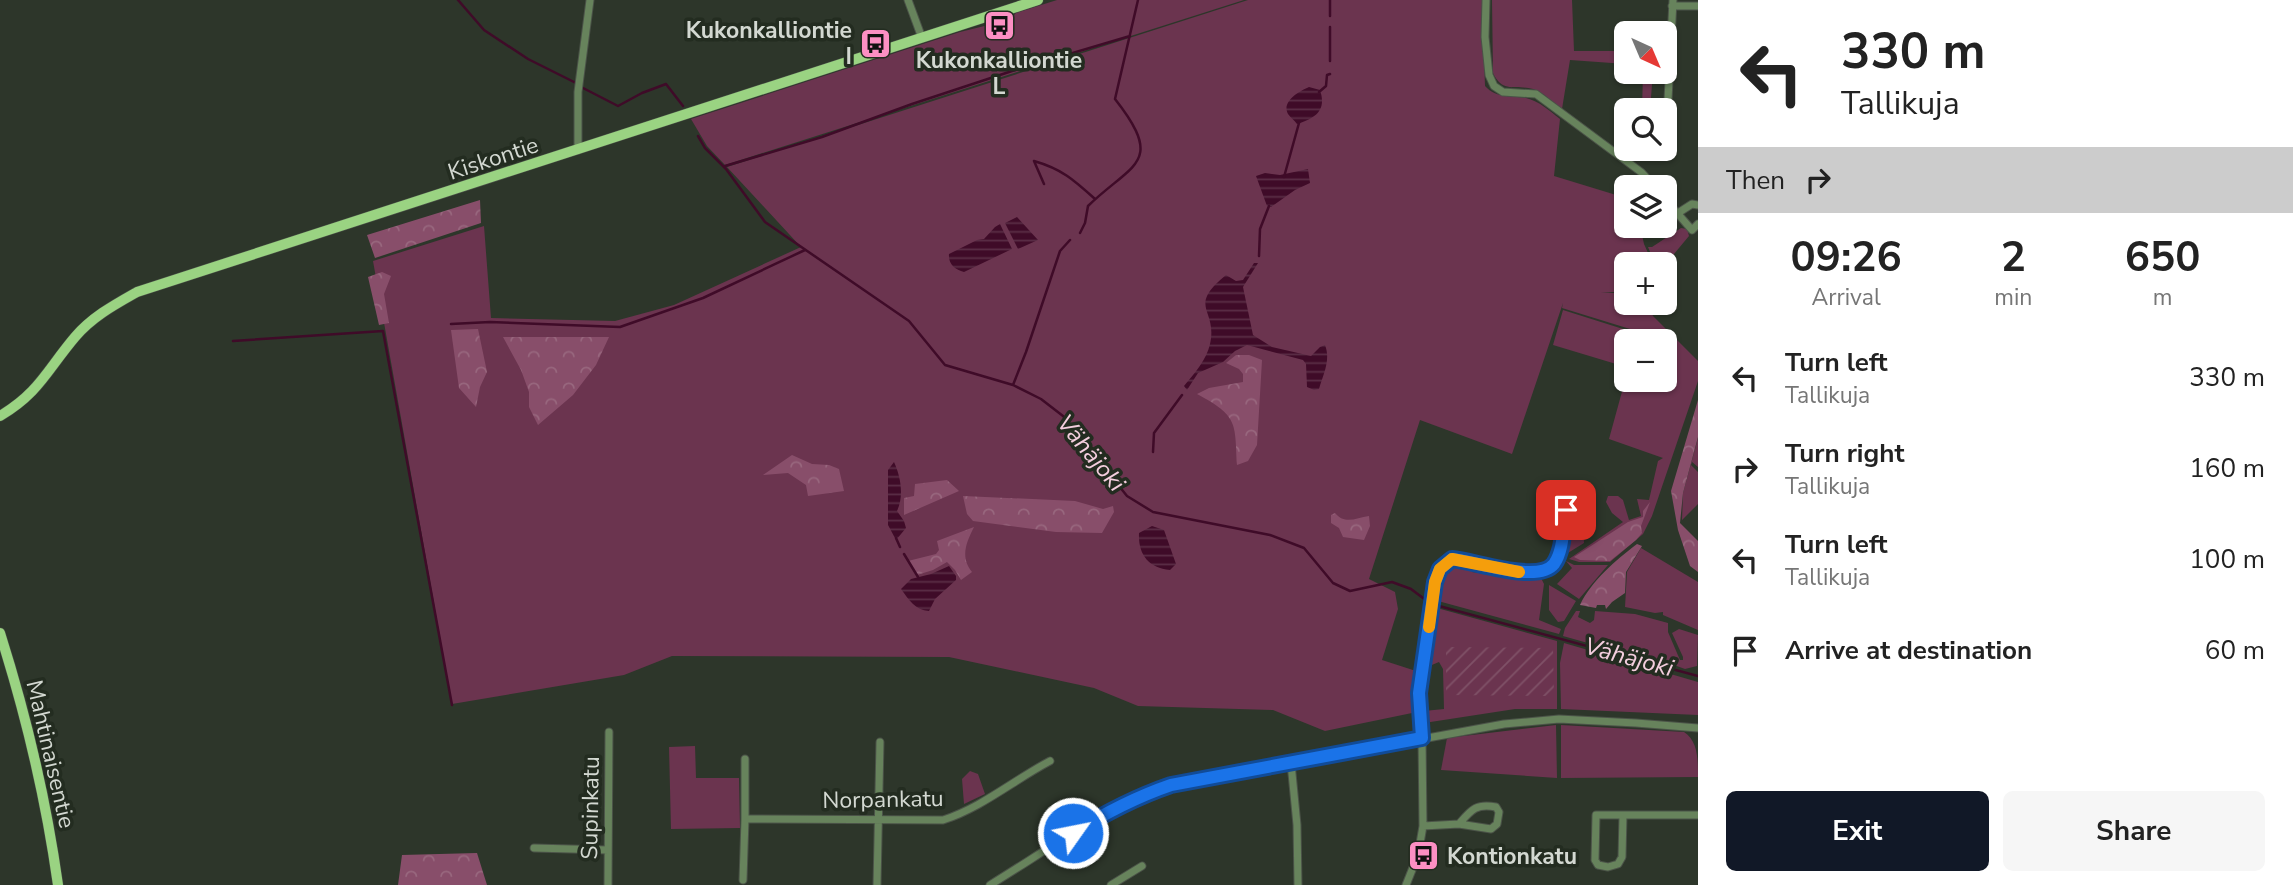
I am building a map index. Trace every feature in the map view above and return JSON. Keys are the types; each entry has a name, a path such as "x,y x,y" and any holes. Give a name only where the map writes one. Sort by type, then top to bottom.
{"main road":[{"name":"Kiskontie","path":"0,416 31,394 76,336 101,313 137,292 1038,0"},
{"name":"Mahtinaisentie","path":"0,633 38,769 58,885"}],"street":[{"path":"578,150 578,92 590,0"},
{"path":"908,0 922,38"},
{"path":"1486,0 1485,37 1489,75 1494,86 1503,92 1536,94 1644,175"},
{"path":"1668,98 1673,3 1698,6"},
{"path":"1698,205 1692,204 1678,212 1692,230 1698,224"},
{"path":"1406,885 1420,847 1423,825 1419,693 1435,582 1440,569 1452,559 1519,572 1541,572 1554,563 1566,510"},
{"path":"990,885 1109,810 1171,785 1504,724 1559,719 1698,729"},
{"name":"Supinkatu","path":"608,885 609,732"},
{"path":"877,885 880,742"},
{"path":"743,880 745,759"},
{"name":"Norpankatu","path":"745,819 943,820 962,814 1050,761"},
{"path":"1291,763 1297,825 1298,885"},
{"path":"1423,825 1459,824 1491,829 1497,824 1499,812 1496,807 1483,804 1471,810 1459,824"},
{"path":"1623,816 1622,857 1618,864 1608,867 1598,865 1595,860 1596,815 1698,815"},
{"path":"534,848 608,850"},
{"path":"1111,885 1142,866"}],"shaded area":[{"path":"1057,0 1244,0 725,165 707,146 691,119 960,32 1009,20 1016,13"},
{"path":"1248,0 1482,0 1485,86 1499,95 1535,101 1560,119 1554,176 1614,194 1614,238 1643,238 1648,252 1614,252 1614,292 1601,292 1614,293 1614,315 1653,315 1666,329 1630,329 1562,308 1563,303 1512,454 1420,420 1369,579 1395,592 1398,609 1382,660 1416,671 1412,713 1325,731 1273,710 1138,706 1094,688 949,657 672,656 624,675 452,704 373,261 484,226 491,318 615,321 674,305 801,247 727,167"},
{"path":"1492,0 1572,0 1574,51 1614,51 1614,63 1570,60 1562,109 1537,90 1501,84 1493,73"},
{"path":"1643,84 1652,84 1651,98 1642,98"},
{"path":"1309,87 1320,90 1321,108 1314,116 1297,124 1288,114 1287,105 1292,97"},
{"path":"1308,169 1310,183 1271,207 1267,206 1256,176 1265,173 1280,175"},
{"path":"1017,217 1038,240 1018,249 1005,223"},
{"path":"1000,224 1012,249 964,272 953,266 949,254 984,239"},
{"path":"1687,229 1689,236 1676,252 1650,252 1648,247 1666,238 1677,238 1677,231"},
{"path":"1254,263 1258,263 1243,287 1253,335 1272,347 1311,356 1325,345 1327,362 1319,389 1307,387 1306,364 1303,360 1247,345 1223,362 1198,373 1187,390 1184,386 1203,361 1210,344 1210,323 1205,302 1208,295 1226,275 1236,281 1243,280"},
{"path":"1563,310 1623,329 1614,329 1614,363 1553,345"},
{"path":"1677,340 1698,361 1698,381 1652,516 1643,534 1610,562 1579,562 1569,559 1623,522 1612,513 1606,502 1608,496 1618,496 1623,500 1629,520 1641,516 1637,499 1649,500 1658,461 1663,458 1609,439 1622,392 1677,392"},
{"path":"1698,438 1698,467 1692,462 1691,465 1698,472 1698,504 1682,520 1683,493"},
{"path":"894,462 901,486 897,511 906,528 896,540 888,525 888,470"},
{"path":"1576,497 1582,505 1584,543 1563,556 1569,510"},
{"path":"1152,526 1164,530 1176,564 1170,570 1150,563 1140,547 1139,533"},
{"path":"1641,548 1698,582 1698,630 1663,615 1663,612 1625,607 1627,572"},
{"path":"1566,561 1574,565 1608,565 1579,599 1557,584 1572,568"},
{"path":"1457,564 1472,566 1472,572 1520,579 1541,578 1544,584 1539,620 1561,629 1559,634 1438,601 1444,574"},
{"path":"949,566 956,580 935,599 929,611 916,606 901,589 911,579"},
{"path":"1549,585 1576,601 1564,621 1558,622 1549,610"},
{"path":"1437,608 1557,641 1557,709 1515,709 1424,723 1424,711 1444,709 1443,669 1439,662 1427,667"},
{"path":"1576,611 1580,611 1578,617 1590,623 1594,620 1595,611 1635,614 1668,623 1668,632 1680,660 1683,660 1683,657 1672,633 1679,629 1698,635 1697,666 1685,669 1563,636"},
{"path":"1564,643 1698,682 1698,715 1561,709 1560,663"},
{"path":"1446,647 1553,648 1554,696 1446,695"},
{"path":"1556,725 1557,778 1441,770 1447,738"},
{"path":"1561,725 1684,732 1695,745 1698,777 1561,778"},
{"path":"695,746 696,778 739,778 740,828 671,829 669,747"},
{"path":"970,771 978,774 985,794 964,804 962,779"}],"green space":[{"path":"480,200 481,223 375,258 367,235"},
{"path":"382,272 391,276 384,294 389,323 379,325 368,277"},
{"path":"478,329 487,372 480,387 476,407 459,388 451,330"},
{"path":"503,337 609,337 596,365 573,395 538,425 529,407 529,392 521,370"},
{"path":"1236,355 1249,355 1262,360 1257,445 1248,461 1237,465 1232,422 1220,408 1197,394 1209,388 1243,382 1243,374 1239,369 1226,363"},
{"path":"1698,400 1698,437 1683,493 1680,523 1698,541 1698,572 1690,566 1678,530 1671,491"},
{"path":"792,455 812,464 829,465 839,469 844,491 808,496 806,485 788,473 763,475"},
{"path":"947,480 959,491 904,515 904,498 914,496 915,484"},
{"path":"963,496 1075,501 1103,509 1113,506 1114,512 1102,533 1056,532 973,521 967,514"},
{"path":"1650,502 1641,526 1642,533 1610,561 1580,560 1574,557 1628,522 1643,517 1643,511"},
{"path":"1335,513 1347,520 1369,516 1370,526 1364,540 1343,537 1339,528 1331,523 1331,515"},
{"path":"974,527 965,555 972,572 961,580 947,562 917,575 908,561 936,554 939,550 937,541"},
{"path":"1637,544 1642,546 1626,572 1625,593 1606,609 1605,605 1597,605 1596,608 1580,605 1598,579"},
{"path":"477,853 487,885 398,885 402,855"}],"waterway":[{"name":"Vähäjoki","path":"458,0 484,30 528,59 576,83"},
{"path":"1080,233 1088,206 1129,170 1137,161 1140,150 1138,137 1130,120 1115,99 1138,0"},
{"path":"1330,0 1330,16"},
{"path":"1330,27 1330,61"},
{"path":"725,166 822,137 1012,71 1130,36"},
{"path":"1319,92 1326,86 1327,75 1330,74"},
{"name":"Vähäjoki","path":"583,88 618,106 666,84 683,106"},
{"path":"1284,177 1299,123"},
{"name":"Vähäjoki","path":"698,136 765,222 909,321 945,365 1013,385 1041,399 1063,416 1127,496 1153,512 1270,535 1304,548 1333,583 1350,591 1392,582 1411,589 1427,601"},
{"path":"1044,184 1034,161 1067,176 1095,199"},
{"path":"1259,256 1260,229 1269,206"},
{"path":"1013,385 1060,251 1070,240"},
{"path":"451,324 490,322 620,327 703,298 805,250"},
{"path":"233,341 383,331 452,705"},
{"path":"1153,452 1154,433 1182,395"},
{"path":"896,538 900,547"},
{"path":"904,554 918,577"},
{"name":"Vähäjoki","path":"1439,606 1698,676"}],"slow traffic":[{"path":"1429,627 1435,582 1440,569 1452,559 1519,572"}],"place":[{"name":"Kukonkalliontie L","path":"999,26"},
{"name":"Kukonkalliontie I","path":"875,43"},
{"name":"Kontionkatu","path":"1424,856"}],"route":[{"path":"1073,833 1109,810 1171,785 1422,738 1419,693 1435,582 1440,569 1452,559 1519,572 1541,572 1554,563 1566,510"}]}
